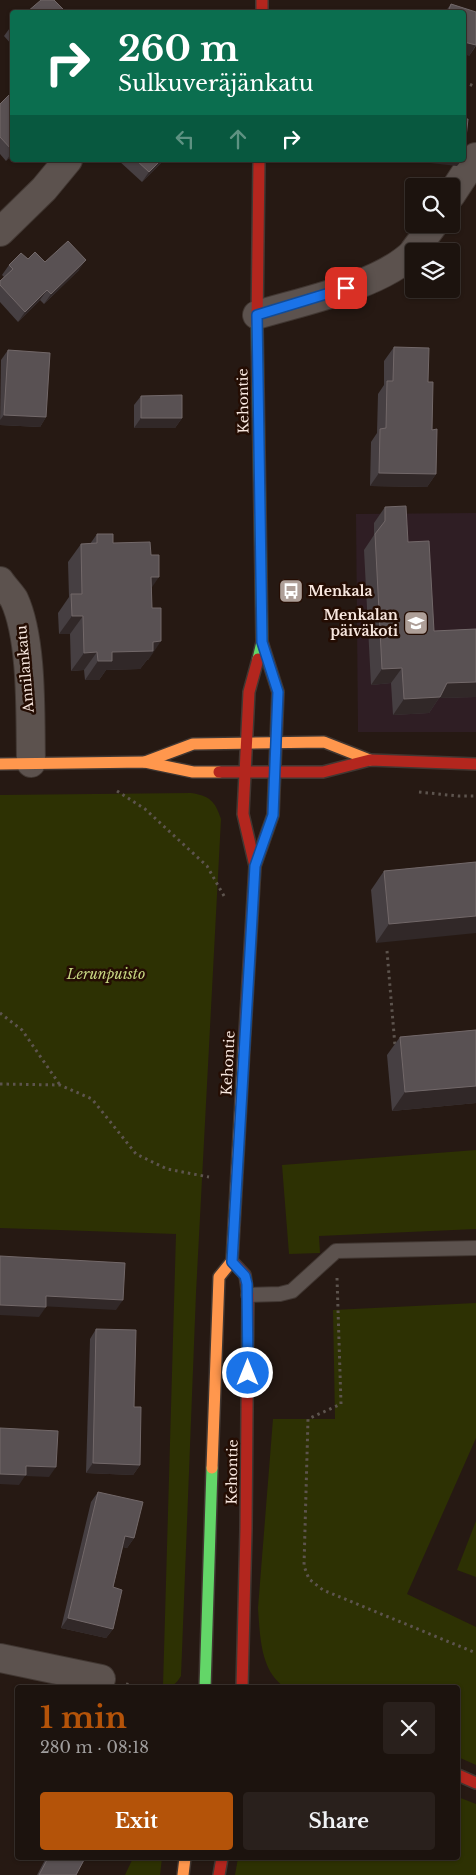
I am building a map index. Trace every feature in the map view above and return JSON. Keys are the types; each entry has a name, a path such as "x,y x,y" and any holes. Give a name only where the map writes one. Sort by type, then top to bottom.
{"main road":[{"name":"Kehontie","path":"205,1685 219,1277 232,1262 255,866 244,814 249,692 262,642 257,315 259,162"},
{"name":"Kehontie","path":"255,866 273,815 278,692 262,642"},
{"path":"144,762 194,744 324,742 370,760"},
{"path":"0,764 144,762 193,772 323,772 370,760 476,764"},
{"name":"Kehontie","path":"232,1262 245,1276 248,1295 246,1529 242,1685"},
{"path":"460,1775 476,1783"},
{"path":"183,1875 185,1860"},
{"path":"219,1875 222,1860"}],"street":[{"path":"460,181 476,157"},
{"path":"0,232 44,189 66,162"},
{"path":"257,315 363,283 405,258"},
{"name":"Annilankatu","path":"0,581 13,599 24,628 28,676 31,763"},
{"path":"0,1658 101,1679"}],"lane":[{"path":"248,1295 280,1294 292,1291 336,1251 476,1248"}],"path":[{"path":"110,788 146,809 207,866 224,896"},
{"path":"410,791 476,796"},
{"path":"387,951 395,1046"},
{"path":"0,1013 22,1030 60,1086"},
{"path":"0,1084 60,1086 92,1099 136,1154 167,1169 210,1177"},
{"path":"336,1251 341,1404 308,1419 304,1566 310,1579 323,1590 476,1652"}],"shaded area":[{"name":"Menkalan päiväkoti","path":"476,513 476,732 358,732 356,514"}],"green space":[{"name":"Lerunpuisto","path":"191,793 211,800 221,819 196,1293 181,1676 174,1685 163,1685 176,1234 0,1228 0,795"},
{"path":"476,1150 476,1229 319,1236 320,1253 289,1254 282,1165"},
{"path":"476,1303 476,1438 407,1594 476,1627 476,1765 460,1758 460,1685 283,1685 271,1672 266,1662 261,1640 258,1608 273,1419 335,1419 333,1310"},
{"path":"476,1521 476,1577 457,1570"},
{"path":"460,1798 476,1804 476,1875 235,1875 238,1860 460,1860"},
{"path":"132,1860 162,1860 160,1875 125,1875"}],"building":[{"path":"41,0 54,0 64,10 29,10"},
{"path":"451,4 476,12 476,45 466,42 466,10 449,10"},
{"path":"10,94 10,148 0,137 0,104"},
{"path":"466,119 468,119 466,138"},
{"path":"138,162 159,162 149,172"},
{"path":"68,241 86,260 51,294 47,290 25,312 0,285 0,281 13,269 9,265 21,253 28,259 35,252 45,262"},
{"path":"394,347 429,348 428,382 433,382 432,430 437,429 436,474 379,473 380,429 386,428 387,381 393,381"},
{"path":"8,350 50,353 46,417 4,415"},
{"path":"182,395 182,418 141,418 141,396"},
{"name":"Menkalan päiväkoti","path":"406,506 408,542 429,541 434,631 476,629 476,682 447,683 440,697 404,699 402,668 382,669 375,534 385,521 385,507"},
{"path":"97,534 113,534 113,543 150,542 151,555 159,555 159,577 151,577 152,608 161,608 161,641 153,642 153,651 112,652 112,661 98,661 97,652 84,653 83,616 72,616 71,594 82,594 81,544 97,543"},
{"path":"476,862 476,916 389,924 384,871"},
{"path":"476,1030 476,1086 405,1092 400,1037"},
{"path":"0,1256 125,1263 123,1300 46,1296 46,1307 0,1305"},
{"path":"96,1329 136,1330 134,1407 141,1407 140,1465 93,1463"},
{"path":"0,1428 58,1431 56,1467 26,1466 26,1475 0,1474"},
{"path":"98,1492 143,1502 134,1538 125,1536 113,1587 122,1590 113,1629 68,1618"},
{"path":"47,1860 84,1860 76,1875 39,1875"}],"traffic: fast":[{"path":"257,325 262,642 258,659"},
{"path":"205,1685 212,1468"}],"traffic: slow":[{"path":"145,762 193,744 324,742 370,760"},
{"path":"0,764 145,762 193,772 219,772"},
{"path":"212,1468 219,1277 232,1261 244,1048"},
{"path":"183,1875 185,1860"}],"traffic: jam":[{"path":"262,0 262,10"},
{"path":"257,325 259,162"},
{"path":"244,1048 255,866 273,815 278,692 262,642"},
{"path":"255,866 243,814 249,692 258,659"},
{"path":"219,772 323,772 370,760 476,764"},
{"path":"232,1261 245,1275 248,1295 246,1529 242,1685"},
{"path":"460,1776 476,1783"},
{"path":"219,1875 222,1860"}],"place":[{"name":"Menkala","path":"291,591"},
{"name":"Menkalan päiväkoti","path":"416,623"}],"route":[{"path":"248,1373 247,1284 245,1276 232,1262 255,866 273,815 278,692 262,642 257,315 346,288"}]}
